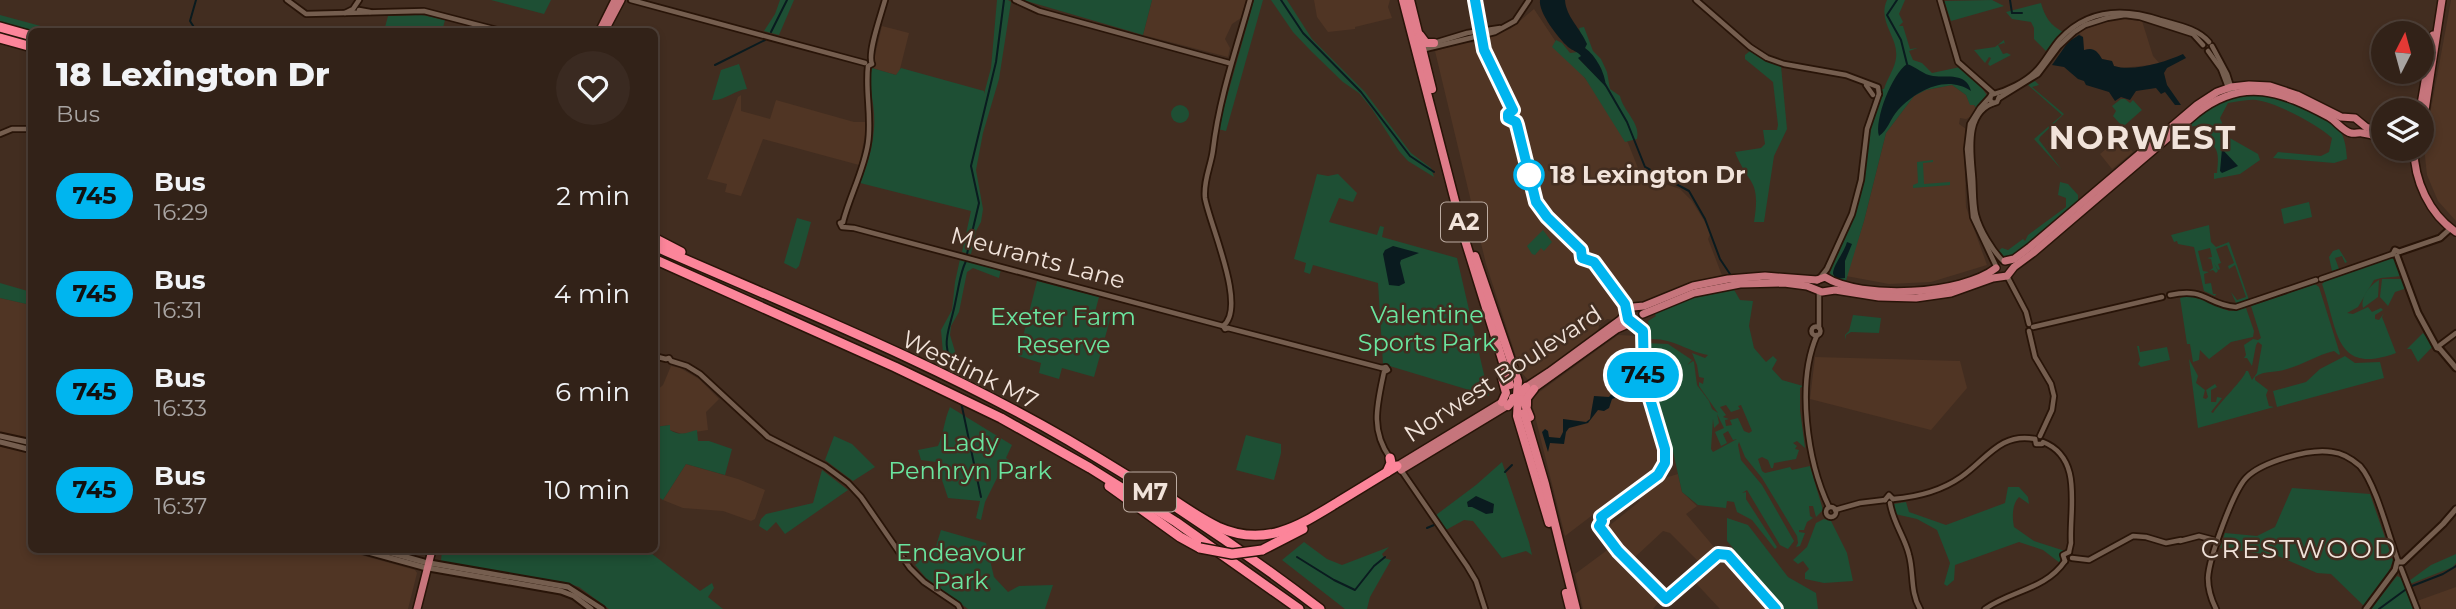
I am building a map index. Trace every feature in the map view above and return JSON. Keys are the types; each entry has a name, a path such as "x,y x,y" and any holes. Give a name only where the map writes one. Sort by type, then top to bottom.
{"highway":[{"name":"A2","path":"1403,0 1420,51 1467,238 1516,394"},
{"name":"A2","path":"1410,0 1420,51"},
{"path":"0,27 28,35"},
{"path":"1418,33 1426,43 1436,45"},
{"path":"0,38 28,46"},
{"path":"1467,238 1512,363 1522,380 1509,409 1514,414 1525,441"},
{"name":"M7","path":"658,240 745,286"},
{"name":"Westlink M7","path":"658,248 953,380 1068,440 1208,528 1320,609"},
{"name":"Westlink M7","path":"658,261 972,403 1090,468 1195,534 1299,609"},
{"path":"658,266 705,282"},
{"path":"1516,394 1527,398 1525,427 1576,609"},
{"path":"1516,394 1524,411 1570,609"},
{"path":"1516,394 1517,416 1554,531"},
{"name":"M7","path":"1040,440 1180,537 1200,548 1232,554 1262,550 1285,540 1396,465"},
{"path":"1068,440 1224,529 1259,535 1290,529 1396,465"}],"main road":[{"path":"601,28 615,0"},
{"path":"606,28 621,0"},
{"path":"2422,98 2440,0"},
{"path":"2426,98 2440,0"},
{"name":"Norwest Boulevard","path":"1637,307 1693,286 1765,276 1829,280 1836,284 1877,290 1913,292 1959,284 1983,276 2000,264 2014,259 2197,105 2231,90 2256,84 2279,87 2348,118"},
{"name":"Norwest Boulevard","path":"1739,281 1784,283 1822,291 1835,290 1894,298 1928,297 1960,291 2006,274 2197,113 2231,90 2280,94 2333,119 2345,128"},
{"path":"2371,128 2355,118 2348,118 2344,122 2350,133 2371,135"},
{"path":"2356,132 2360,127 2359,121"},
{"path":"2416,161 2425,195 2438,215 2454,229"},
{"path":"2418,161 2424,184 2454,229"},
{"path":"2454,229 2397,254 2420,317 2456,368"},
{"path":"2000,264 2010,264 2006,274"},
{"path":"2000,264 2006,274"},
{"path":"1818,279 1815,285 1822,291 1830,286 1829,280"},
{"name":"Norwest Boulevard","path":"1643,314 1682,297 1730,282"},
{"path":"1637,307 1643,314 1641,320 1633,322 1628,319 1627,312 1630,308 1637,307"},
{"name":"Norwest Boulevard","path":"1516,394 1623,318 1627,312"},
{"name":"Norwest Boulevard","path":"1396,465 1633,322"},
{"path":"1600,334 1604,336 1614,329 1617,330"},
{"path":"0,436 28,442"},
{"path":"0,442 28,449"},
{"path":"2366,609 2400,565 2444,524 2456,509"},
{"path":"374,553 561,591 591,609"},
{"path":"390,553 426,565 568,587 602,609"},
{"path":"414,609 429,553"}],"street":[{"path":"287,0 304,14 345,13 356,10 424,11 489,28"},
{"path":"631,0 868,63 885,0"},
{"path":"640,0 650,4"},
{"path":"1015,0 1039,11 1231,63"},
{"path":"1226,326 1230,302 1228,276 1205,192 1214,132 1250,0"},
{"path":"1420,51 1467,33 1505,27 1519,16 1529,0"},
{"path":"1696,0 1750,47 1767,58 1784,64 1846,75 1864,83 1874,92 1864,142 1860,183 1852,214 1827,269 1818,279"},
{"path":"1940,0 1956,59 1994,97"},
{"path":"2000,264 1973,216 1967,149 1970,124 1980,108 1994,97 2038,74 2058,47 2074,32 2091,22 2120,15 2140,17 2193,34 2208,44 2231,90"},
{"path":"2208,44 2208,51 2231,90"},
{"path":"1420,51 1436,45"},
{"name":"Meurants Lane","path":"868,63 870,119 867,149 844,223 1383,370 1376,407 1377,433 1396,465"},
{"path":"0,134 12,129 28,129"},
{"path":"1829,280 1829,271 1842,237"},
{"path":"2030,327 2162,297 2167,300 2169,295 2196,293 2236,307 2397,254"},
{"path":"2006,274 2026,312 2035,357 2051,384 2054,396 2051,412 2037,438"},
{"path":"1822,291 1816,328 1820,331 1815,335 1807,388 1807,428 1813,464 1829,508 1826,512 1829,517 1834,516 1835,510"},
{"path":"2439,346 2456,333"},
{"path":"658,357 687,366 702,376 771,439 825,466 848,483 910,568 958,608"},
{"path":"1829,508 1835,510 1868,501 1889,501 1924,495 1952,483 2003,442 2017,438 2037,438 2061,456 2071,478 2069,552 2072,558"},
{"path":"2216,609 2210,594 2210,566 2236,491 2253,472 2279,461 2329,451 2348,457 2363,470 2417,609"},
{"path":"1396,465 1471,572 1485,609"},
{"path":"1889,501 1894,521 1908,552 1914,594 1920,609"},
{"path":"1985,609 2044,582 2065,561 2072,558 2088,560 2124,539 2143,537 2166,544 2199,536 2218,541"},
{"path":"2065,561 2063,555 2069,552"},
{"path":"2392,575 2403,576"}],"shaded area":[{"path":"1152,0 1246,0 1241,18 1232,24 1225,39 1230,48 1228,57 1143,35"},
{"path":"1314,0 1390,0 1388,7 1392,18 1355,29 1328,32 1317,17"},
{"path":"1540,0 1565,0 1568,12 1587,44 1585,48 1602,70 1606,87 1578,58 1581,56 1568,47 1554,31 1545,18"},
{"path":"2451,0 2456,0 2456,221 2438,201 2427,175 2426,161 2434,161 2433,98"},
{"path":"1534,9 1558,45 1597,93 1628,143 1638,168 1645,171 1648,178 1680,189 1692,201 1711,232 1708,239 1723,278 1679,287 1641,304 1633,303 1615,320 1607,319 1599,325 1598,333 1559,362 1528,380 1521,372 1486,264 1435,51 1467,42 1480,47 1487,45 1490,37 1510,29"},
{"path":"2116,18 2142,21 2153,56 2160,64 2121,68 2114,66 2112,61 2102,59 2099,54 2084,50 2083,37 2078,32"},
{"path":"882,26 909,33 899,73 896,75 872,68"},
{"path":"2079,35 2083,37 2084,50 2094,50 2102,59 2112,61 2114,66 2122,68 2149,65 2183,54 2186,58 2167,68 2164,73 2167,85 2181,105 2175,105 2165,92 2161,94 2156,88 2136,91 2130,100 2121,97 2115,101 2109,92 2086,85 2064,67 2052,65 2068,42"},
{"path":"1907,64 1930,75 1961,78 1971,91 1952,84 1922,91 1898,110 1879,136 1879,119 1885,98 1901,69"},
{"path":"1952,85 1966,95 1976,109 1970,117 1960,118 1959,124 1966,129 1966,207 1987,265 1931,282 1889,284 1846,276 1864,221 1886,133 1914,96 1926,90"},
{"path":"741,95 741,111 770,119 776,100 854,122 865,122 859,165 763,139 741,196 725,192 727,184 707,179"},
{"path":"2121,137 2133,152 2112,169 2100,154"},
{"path":"2222,149 2238,166 2222,173 2220,171"},
{"path":"1847,242 1852,244 1845,261 1845,278 1836,279 1833,270"},
{"path":"1393,246 1419,253 1401,260 1405,283 1399,286 1389,285 1383,254"},
{"path":"0,298 28,304 28,438 0,432"},
{"path":"1618,335 1639,336 1637,371 1661,455 1657,466 1565,536 1532,404 1534,396"},
{"path":"1815,357 1960,361 1967,388 1931,430 1810,399"},
{"path":"671,366 680,368 699,379 719,399 706,412 708,430 682,434 670,430 670,425 658,427 658,389 663,385"},
{"path":"1617,387 1609,408 1598,410 1588,423 1569,428 1564,444 1550,443 1548,452 1542,432 1545,429 1549,437 1560,438 1563,419 1586,422 1590,419 1594,396 1609,397"},
{"path":"0,446 28,452 28,553 354,553 415,570 417,573 408,609 0,609"},
{"path":"686,464 765,490 755,519 751,521 723,511 683,508 663,500"},
{"path":"1678,474 1682,492 1697,506 1686,514 1714,547 1712,554 1701,564 1670,533 1663,531 1635,557 1614,539 1609,526 1640,501 1637,497 1661,479"},
{"path":"1476,496 1494,504 1493,513 1486,514 1468,507 1467,502"},
{"path":"1610,548 1658,598 1659,602 1653,609 1583,609 1575,574"},
{"path":"1723,559 1771,609 1720,609 1693,580"},
{"path":"2456,587 2456,609 2421,609 2417,601"}],"green space":[{"path":"491,0 551,0 544,14"},
{"path":"780,0 794,0 779,35 764,31"},
{"path":"997,0 1011,2 999,79 983,133 976,170 983,209 971,254 962,252 971,211 860,183 869,158 874,131 871,74 872,68 896,75 901,68 984,91 984,94 991,68"},
{"path":"1023,0 1152,0 1143,35"},
{"path":"1254,0 1263,0 1226,131 1218,129"},
{"path":"1271,0 1287,0 1312,39 1365,92 1411,153 1431,168 1434,177 1408,161 1359,93 1343,82 1293,32"},
{"path":"1887,0 1905,0 1899,14 1903,22 1899,26 1903,26 1910,49 1918,48 1909,51 1913,60 1922,63 1932,73 1960,67 1988,97 1977,109 1970,105 1966,95 1952,85 1926,90 1914,96 1886,133 1845,284 1831,278 1830,272 1852,219 1863,181 1869,126 1881,89 1884,89 1896,58 1896,50 1886,22"},
{"path":"1992,0 2004,6 1951,21 1944,1"},
{"path":"2041,3 2049,20 2063,32 2046,51 2034,39 2031,22 2012,19 2006,12"},
{"path":"0,15 48,28 28,28 28,31 0,23"},
{"path":"422,15 445,20 443,28 385,28 388,16"},
{"path":"1584,27 1593,51 1601,59 1607,72 1610,89 1620,96 1634,122 1637,139 1625,142 1585,78 1552,47 1556,40 1570,53 1578,52 1582,56 1579,59 1605,85 1601,68 1585,48 1579,28"},
{"path":"2004,40 2005,45 1998,45 2003,54 2011,55 1990,66 1988,64 1991,58 1985,63 1974,50 1995,47"},
{"path":"1750,51 1765,61 1781,66 1787,129 1774,156 1764,222 1754,222 1755,190 1735,152 1761,148 1765,144 1763,130 1777,130 1778,125 1773,82 1745,59 1745,55"},
{"path":"739,64 747,89 712,100 721,70"},
{"path":"2035,81 2039,85 2032,87 2064,114 2039,140 2062,170 2034,139 2062,115 2028,85"},
{"path":"2252,93 2295,104 2334,124 2343,136 2347,159 2334,163 2273,158 2278,152 2321,156 2329,152 2332,138 2307,121 2274,105 2256,100 2228,103 2220,118 2228,137 2258,154 2260,160 2240,174 2214,179 2218,158 2214,146 2205,142 2208,138 2198,127 2193,126 2185,134 2181,131 2199,113 2201,115 2219,102"},
{"path":"2121,99 2130,103 2133,100 2142,110 2125,125 2121,125 2113,116 2116,111 2112,106"},
{"path":"1180,105 1188,110 1189,114 1184,122 1180,123 1172,118 1171,114 1176,106"},
{"path":"1933,160 1923,163 1924,184 1950,182 1950,185 1913,188 1913,185 1918,183 1917,162"},
{"name":"Valentine Sports Park","path":"1317,174 1338,174 1357,193 1353,202 1339,198 1329,222 1377,235 1380,226 1384,227 1382,237 1457,258 1489,396 1383,364 1378,283 1313,265 1310,274 1304,272 1306,263 1294,259"},
{"path":"2060,182 2068,184 2078,195 2078,201 2011,257 2005,258 1998,251 2002,248 2008,250 2023,239 2025,241 2028,235 2066,207 2066,198 2058,195"},
{"path":"2309,202 2312,217 2284,224 2281,209"},
{"path":"797,218 811,222 796,269 784,263"},
{"path":"2209,225 2211,242 2216,247 2229,242 2249,300 2236,303 2231,292 2237,300 2246,297 2235,265 2229,269 2228,266 2234,263 2227,245 2216,249 2221,263 2218,264 2218,270 2214,263 2218,271 2216,273 2209,271 2213,268 2211,259 2207,258 2212,257 2210,248 2198,251 2203,271 2209,272 2204,274 2205,284 2211,283 2215,296 2204,291 2194,247 2174,242 2171,235"},
{"path":"1543,230 1552,242 1544,251 1541,248 1535,255 1532,254 1527,246"},
{"path":"2339,249 2347,262 2345,263 2342,256 2335,258 2339,269 2332,271 2329,257 2333,251"},
{"path":"2396,258 2402,276 2374,280 2358,307 2347,313 2353,314 2368,307 2372,312 2381,308 2383,310 2375,315 2375,319 2379,320 2384,313 2382,317 2396,353 2376,358 2361,358 2350,353 2342,344 2322,284 2327,279"},
{"path":"960,259 1001,269 999,278 973,268 967,272 959,312 951,326 950,335 958,361 943,353 941,330 952,310"},
{"path":"2382,279 2403,279 2405,286 2395,292 2388,306 2380,297"},
{"path":"2379,280 2378,297 2363,308 2366,292"},
{"name":"Exeter Farm Reserve","path":"1037,281 1099,297 1095,312 1111,316 1094,377 1062,368 1059,379 1039,373 1041,363 1018,356"},
{"path":"0,283 28,291 28,304 0,298"},
{"path":"2315,284 2319,287 2340,354 2334,351 2287,369 2255,377 2255,380 2268,390 2266,395 2269,406 2274,407 2198,428 2189,359 2198,376 2196,383 2205,390 2203,398 2208,397 2206,390 2215,384 2217,387 2211,390 2211,402 2216,402 2217,397 2222,398 2211,412 2213,413 2246,371 2252,380 2257,373 2262,345 2258,342 2256,345 2252,366 2247,358 2244,358 2244,345 2253,339 2261,338 2251,306"},
{"path":"1733,288 1740,300 1753,301 1749,326 1754,348 1766,362 1773,356 1777,360 1772,369 1782,380 1803,386 1800,388 1800,410 1805,448 1797,441 1793,443 1797,446 1795,449 1799,450 1796,459 1774,463 1773,468 1768,460 1762,457 1758,459 1765,473 1810,466 1823,510 1816,517 1813,506 1809,506 1810,516 1813,518 1807,522 1804,530 1799,530 1805,533 1800,546 1796,547 1797,536 1762,478 1745,457 1739,442 1741,460 1762,485 1794,541 1788,549 1780,545 1747,490 1742,493 1746,492 1746,499 1777,547 1775,549 1752,520 1737,512 1734,502 1727,501 1726,508 1698,505 1682,492 1670,438 1664,434 1646,369 1645,343 1668,344 1692,360 1687,365 1694,362 1697,385 1712,409 1718,413 1699,386 1699,382 1703,384 1704,378 1699,377 1692,353 1705,358 1708,355 1659,339 1651,339 1648,321 1656,316 1654,313 1699,295","holes":["1726,405 1731,412 1740,409 1738,406 1741,405 1752,431 1744,431 1738,418 1730,420 1732,425 1726,426 1725,420 1729,419 1723,417 1726,415 1720,407","1717,414 1724,428 1715,432 1721,446 1727,443 1723,434 1728,431 1733,440 1737,439 1713,452 1713,419 1714,428 1719,423"]},
{"path":"2186,296 2202,299 2229,311 2246,308 2254,331 2253,337 2231,342 2209,359 2200,350 2199,360 2193,362 2190,344 2187,344 2180,298"},
{"path":"1853,315 1881,318 1879,333 1851,332 1846,335 1845,340 1845,335 1849,331"},
{"path":"2423,333 2434,345 2418,362 2411,349 2407,349"},
{"path":"2137,346 2140,352 2167,347 2170,360 2141,367 2138,364 2140,360"},
{"path":"2345,356 2355,363 2380,362 2384,378 2277,407 2273,391 2306,382 2320,369"},
{"name":"Lady Penhryn Park","path":"950,407 1012,445 1006,458 1021,468 1017,474 1004,464 985,502 981,520 976,518 980,501 948,498 936,462 921,460 918,450 938,446"},
{"path":"670,425 670,430 678,433 697,430 698,441 709,441 732,449 725,475 686,464 663,500 658,497 658,427"},
{"path":"1246,435 1281,444 1274,480 1236,470"},
{"path":"834,436 852,444 875,467 853,481 825,460"},
{"path":"1502,462 1532,555 1526,551 1502,558 1473,521 1464,520 1446,530 1436,515"},
{"path":"822,470 848,490 785,534 776,522 767,531 759,526 766,514 813,503"},
{"path":"2008,487 2019,487 2028,497 2029,504 2019,497 2015,503 2014,527 2034,541 2065,551 2061,555 2060,563 2043,550 2019,542 1955,565 1954,580 1947,586 1944,584 1950,563 1937,530 1917,519 1895,514 1894,504 1906,502 1909,512 1946,525 2005,503"},
{"path":"2292,488 2370,494 2393,561 2388,573 2364,606 2331,574 2317,573 2278,556 2220,548 2225,533 2257,536 2275,527"},
{"path":"1727,518 1748,525 1788,577 1816,593 1818,609 1781,609 1776,599 1734,556 1734,549 1727,541"},
{"path":"1824,519 1831,521 1847,553 1853,581 1824,583 1805,579 1805,573 1809,569 1803,561 1798,564 1793,560 1807,547 1816,523"},
{"name":"Endeavour Park","path":"941,530 986,543 994,577 1008,592 1019,586 1053,585 1045,609 968,609 926,578 915,565 936,546"},
{"path":"1304,542 1327,559 1342,565 1389,547 1382,554 1384,558 1391,560 1370,597 1367,609 1345,609 1282,560"},
{"path":"442,553 651,553 700,591 712,583 714,588 708,597 723,609 609,609 579,587 564,582 441,561"},
{"path":"2456,554 2453,567 2410,584 2409,581 2431,565"},
{"path":"2397,576 2401,578 2414,609 2371,609"}],"waterway":[{"path":"194,28 190,21 196,0"},
{"path":"771,32 787,0"},
{"path":"967,254 979,203 971,166 996,62 1004,0"},
{"path":"1281,0 1303,33 1361,92 1410,156 1434,172"},
{"path":"1897,0 1887,15 1901,40 1907,64"},
{"path":"2010,0 2012,13 2022,13"},
{"path":"715,65 765,40"},
{"path":"1605,84 1627,122 1645,167 1689,191 1705,219 1720,259 1730,274"},
{"path":"956,376 948,353 947,337 966,261"},
{"path":"961,402 981,497"},
{"path":"1505,472 1512,465"},
{"path":"1427,528 1434,525"},
{"path":"1297,557 1355,590 1385,557"},
{"path":"2412,586 2456,566"},
{"path":"2379,609 2405,590"}],"bus line":[{"name":"745","path":"1475,0 1484,50 1513,110 1508,114 1508,118 1517,125 1536,202 1547,217 1581,250 1582,258 1594,262 1625,304 1628,319 1643,331 1644,379 1665,449 1665,463 1658,475 1601,517 1599,526 1618,551 1666,599 1718,554 1728,555 1776,609"}],"place":[{"name":"18 Lexington Dr","path":"1529,175"}],"district":[{"name":"NORWEST","path":"2143,138"},
{"name":"CRESTWOOD","path":"2299,549"}]}
